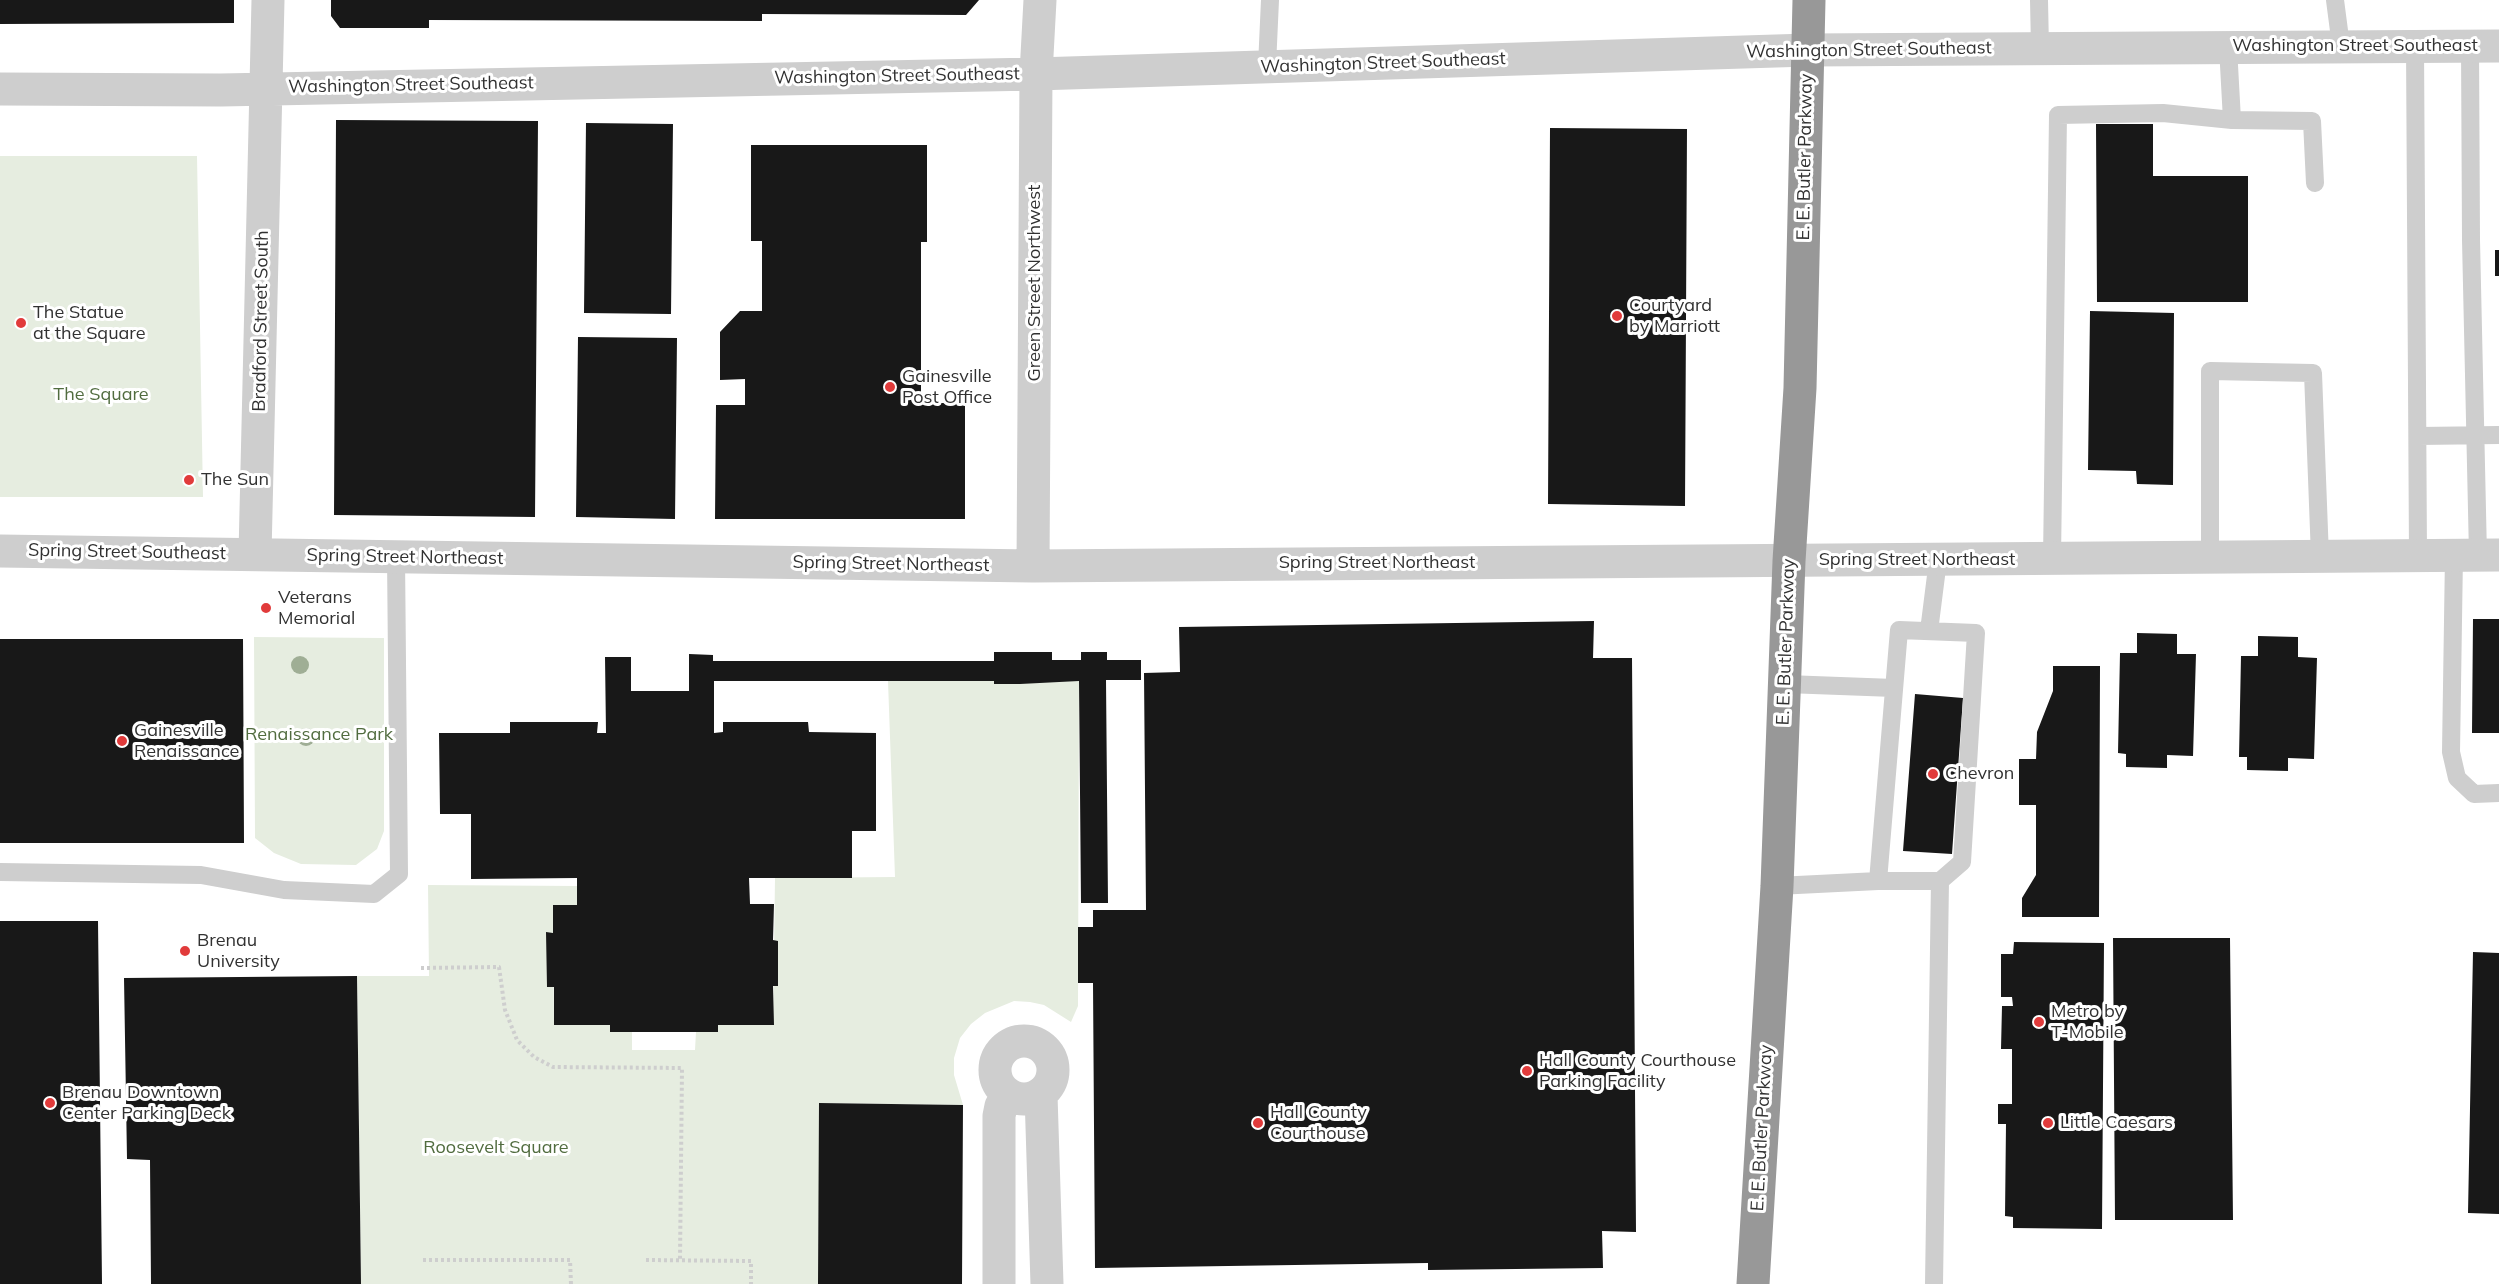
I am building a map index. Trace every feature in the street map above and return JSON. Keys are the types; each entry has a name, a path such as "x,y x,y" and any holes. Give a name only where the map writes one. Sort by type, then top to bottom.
{"highway":[{"name":"E. E. Butler Parkway","path":"1753,1284 1777,886 1789,561 1800,388 1809,0"}],"street":[{"name":"Bradford Street South","path":"255,554 268,0"},
{"name":"Green Street Northwest","path":"1033,566 1036,74 1040,0"},
{"name":"Washington Street Southeast","path":"0,89 221,90 267,87 1036,74 1808,50 2484,46"},
{"name":"Spring Street Southeast","path":"0,551 255,554"},
{"name":"Spring Street Northeast","path":"255,554 324,557 396,556 1033,566 2477,555"},
{"path":"1029,1041 1040,1045 1048,1053 1053,1064 1053,1076 1049,1086 1041,1095 1031,1099 1019,1100 1008,1095 999,1088 995,1077 994,1065 999,1054 1006,1046 1017,1042 1029,1041"},
{"path":"999,1284 999,1116 1001,1106 1008,1095"},
{"path":"1041,1095 1047,1284"}],"lane":[{"path":"1267,66 1270,0"},
{"path":"2039,0 2040,48"},
{"path":"2335,0 2340,46"},
{"path":"2415,45 2418,555"},
{"path":"2484,46 2471,240 2477,555 2451,752 2457,778 2474,794 2499,793"},
{"path":"2228,47 2232,120"},
{"path":"2052,559 2058,116 2163,113 2232,120 2312,121 2315,183"},
{"path":"2210,558 2210,371 2313,373 2320,557"},
{"path":"2418,436 2499,435"},
{"path":"0,873 201,875 284,890 374,894 399,874 399,620 396,556"},
{"path":"1929,631 1938,560"},
{"path":"1777,886 1878,881 1940,881 1962,862 1976,633 1899,630 1878,881"},
{"path":"1786,684 1894,688"},
{"path":"1934,1284 1940,881"}],"path":[{"path":"421,968 500,967 505,1010 517,1040 534,1057 553,1067 682,1068 680,1260"},
{"path":"423,1260 570,1260 571,1284"},
{"path":"646,1260 751,1261 751,1284"}],"green space":[{"name":"The Square","path":"0,156 197,156 203,497 0,497"},
{"name":"Renaissance Park","path":"254,637 384,638 384,831 377,849 356,865 301,864 274,853 255,838"},
{"name":"Roosevelt Square","path":"888,681 1079,681 1078,1006 1071,1022 1044,1005 1030,1002 1014,1001 985,1013 971,1024 960,1038 954,1058 954,1075 963,1105 820,1103 818,1284 361,1284 357,976 429,976 428,885 577,886 577,905 553,905 554,1025 610,1025 632,1032 632,1050 695,1050 696,1032 718,1032 718,1025 773,1025 775,878 895,877"}],"building":[{"path":"0,0 234,0 234,23 0,24"},
{"path":"331,0 979,0 966,15 762,14 762,21 429,20 429,28 340,28 331,16"},
{"path":"336,120 538,121 535,517 334,515"},
{"path":"586,123 673,124 671,314 584,313"},
{"path":"2096,124 2153,124 2153,176 2248,176 2248,302 2097,302"},
{"name":"Courtyard by Marriott","path":"1550,128 1687,129 1685,506 1548,504"},
{"path":"751,145 927,145 927,242 921,242 921,403 965,403 965,519 715,519 716,405 745,405 745,379 720,380 720,332 740,311 762,311 762,241 751,241"},
{"path":"2495,250 2499,250 2499,276 2495,276"},
{"path":"2090,311 2174,313 2173,485 2137,484 2136,471 2088,470"},
{"path":"578,337 677,338 675,519 576,517"},
{"path":"2473,619 2499,619 2499,733 2472,733"},
{"name":"Hall County Courthouse Parking Facility","path":"1594,621 1593,658 1632,658 1636,1232 1602,1231 1603,1268 1428,1270 1428,1263 1095,1268 1093,983 1078,983 1078,927 1093,927 1093,910 1146,910 1144,673 1180,672 1179,627"},
{"path":"2137,633 2177,634 2177,654 2196,654 2193,756 2167,755 2167,768 2126,767 2126,754 2118,753 2120,653 2137,653"},
{"path":"2258,636 2298,637 2298,657 2317,658 2314,759 2288,758 2288,771 2247,770 2247,757 2239,757 2241,656 2258,656"},
{"name":"Gainesville Renaissance","path":"0,639 243,639 244,843 0,843"},
{"path":"994,652 1052,652 1052,660 1081,660 1081,652 1107,652 1107,660 1141,660 1141,680 1106,680 1108,903 1081,903 1079,681 994,684 994,681 714,681 714,733 723,732 723,722 808,722 809,732 876,733 876,831 852,831 852,878 749,878 750,904 774,904 773,940 778,941 778,986 773,986 774,1025 718,1025 718,1032 610,1032 610,1025 554,1025 554,987 547,987 546,932 553,933 553,905 577,905 577,878 471,879 471,814 440,814 439,733 510,733 510,722 598,722 597,733 606,733 605,657 631,657 631,691 689,691 689,654 713,655 713,661 994,661"},
{"path":"2053,666 2100,666 2099,917 2022,917 2022,898 2036,875 2036,805 2019,805 2019,759 2036,759 2037,732 2053,691"},
{"name":"Chevron","path":"1915,694 1963,698 1952,854 1903,851"},
{"name":"Brenau Downtown Center Parking Deck","path":"0,921 98,921 102,1284 0,1284"},
{"path":"2113,938 2230,938 2233,1220 2115,1220"},
{"path":"2014,942 2104,943 2102,1229 2013,1228 2013,1217 2005,1216 2006,1124 1998,1124 1998,1104 2012,1104 2012,1049 2001,1049 2002,1006 2013,1006 2012,997 2001,997 2001,954 2013,954"},
{"path":"2473,952 2499,953 2499,1214 2468,1213"},
{"path":"357,976 361,1284 151,1284 150,1160 127,1159 124,978"},
{"path":"819,1103 963,1105 962,1284 818,1284"}],"place":[{"name":"Courtyard by Marriott","path":"1617,316"},
{"name":"The Statue at the Square","path":"21,323"},
{"name":"Gainesville Post Office","path":"890,387"},
{"name":"The Sun","path":"189,480"},
{"name":"Veterans Memorial","path":"266,608"},
{"name":"Gainesville Renaissance","path":"122,741"},
{"name":"Chevron","path":"1933,774"},
{"name":"Brenau University","path":"185,951"},
{"name":"Metro by T-Mobile","path":"2039,1022"},
{"name":"Hall County Courthouse Parking Facility","path":"1527,1071"},
{"name":"Brenau Downtown Center Parking Deck","path":"50,1103"},
{"name":"Hall County Courthouse","path":"1258,1123"},
{"name":"Little Caesars","path":"2048,1123"}]}
